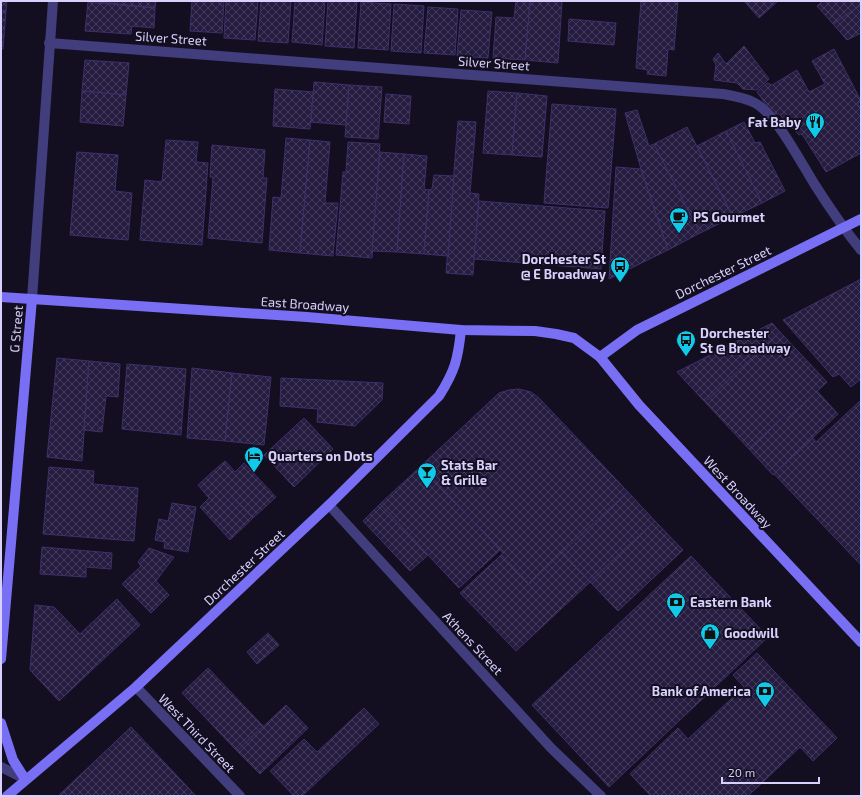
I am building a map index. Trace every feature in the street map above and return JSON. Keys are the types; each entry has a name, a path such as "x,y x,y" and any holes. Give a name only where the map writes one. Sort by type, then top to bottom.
{"main road":[{"name":"Dorchester Street","path":"600,357 637,330 861,219"},
{"name":"East Broadway","path":"1,297 307,317 461,330 556,334 574,338 600,357"},
{"name":"G Street","path":"1,659 32,299"},
{"name":"Dorchester Street","path":"7,796 136,687 329,505 439,396 452,376 457,362 461,330"},
{"name":"West Broadway","path":"600,357 640,406 861,642"},
{"path":"1,723 13,760 25,780"}],"street":[{"name":"G Street","path":"32,299 53,1"},
{"name":"Silver Street","path":"49,42 707,92 742,98 756,104 767,114 784,136 844,228 861,250"},
{"name":"Athens Street","path":"329,505 551,748 601,796"},
{"name":"West Third Street","path":"136,687 240,796"},
{"path":"1,767 25,780"}],"building":[{"path":"1,1 7,1 6,11 1,10"},
{"path":"88,1 156,1 155,8"},
{"path":"192,1 224,1 222,33 190,31"},
{"path":"226,1 258,1 255,40 224,38"},
{"path":"261,1 291,1 288,43 258,41"},
{"path":"295,1 325,1 322,45 292,42"},
{"path":"328,1 357,1 354,48 325,46"},
{"path":"516,1 530,1 525,60 493,58 496,17 514,18"},
{"path":"530,1 562,1 558,63 525,60"},
{"path":"641,1 678,1 674,50 668,49 666,76 647,74 648,70 636,68"},
{"path":"744,1 778,1 759,18"},
{"path":"823,1 861,1 861,5 833,24 817,6"},
{"path":"88,2 155,8 154,28 132,26 131,34 85,31"},
{"path":"361,2 391,4 388,50 358,48"},
{"path":"394,4 424,6 421,53 391,51"},
{"path":"861,5 861,33 847,40 833,24"},
{"path":"428,7 458,9 455,55 424,53"},
{"path":"1,10 6,11 3,49 1,49"},
{"path":"461,10 492,12 488,58 457,56"},
{"path":"569,19 616,23 614,45 568,41"},
{"path":"744,46 769,79 757,90 743,89 737,83 714,80 716,65 713,59 718,53 726,64"},
{"path":"834,49 861,101 858,104 861,109 861,153 826,172 802,134 799,135 779,114 772,113 757,92 767,83 772,85 797,70 809,92 825,84 812,61"},
{"path":"85,60 129,63 126,95 82,91"},
{"path":"314,82 349,85 346,125 311,122"},
{"path":"349,85 382,87 378,139 345,137"},
{"path":"275,89 313,92 310,129 273,126"},
{"path":"82,91 126,95 123,126 80,122"},
{"path":"488,91 517,93 512,155 483,153"},
{"path":"517,93 547,96 542,157 512,155"},
{"path":"386,94 411,96 409,124 384,122"},
{"path":"552,104 616,109 608,208 544,203"},
{"path":"637,110 649,146 654,144 700,233 668,250 641,169 625,113"},
{"path":"458,121 476,122 470,193 479,194 473,275 446,273"},
{"path":"744,122 755,143 760,142 785,191 762,203 726,131"},
{"path":"687,127 733,217 700,233 654,144"},
{"path":"726,131 762,203 733,217 697,146"},
{"path":"286,138 310,140 300,253 269,250 273,197 281,198"},
{"path":"166,140 198,142 196,162 208,163 202,245 140,240 145,180 162,182"},
{"path":"310,140 330,142 325,203 338,203 333,256 300,253"},
{"path":"348,142 380,144 372,258 336,255 343,172 346,172"},
{"path":"212,145 265,150 263,178 267,178 262,243 208,238 213,177 210,177"},
{"path":"77,152 118,155 115,191 132,193 128,240 70,235"},
{"path":"380,152 404,154 397,252 372,251"},
{"path":"404,154 427,156 424,189 429,190 424,254 397,252"},
{"path":"616,167 641,169 668,250 609,279"},
{"path":"434,175 454,176 448,256 424,254 429,190 432,189"},
{"path":"479,201 605,211 601,269 474,259"},
{"path":"861,279 861,379 851,387 839,374 833,377 783,320"},
{"path":"772,323 780,332 705,402 677,372"},
{"path":"780,332 827,382 787,419 784,416 749,449 705,402"},
{"path":"57,358 89,361 82,461 47,457"},
{"path":"89,361 120,364 118,397 106,396 102,432 84,430"},
{"path":"127,364 186,369 181,435 122,429"},
{"path":"192,368 232,373 225,441 187,438"},
{"path":"232,373 271,377 264,445 225,441"},
{"path":"281,378 383,383 382,400 355,426 317,422 318,409 280,406"},
{"path":"519,389 531,392 539,398 628,492 529,584 501,555 503,553 421,466 499,393"},
{"path":"817,391 838,414 773,475 749,449 784,416 787,419"},
{"path":"861,400 861,565 774,474 813,438 816,442"},
{"name":"Quarters on Dots","path":"304,418 333,449 294,487 264,455"},
{"path":"225,461 235,472 244,463 276,497 253,518 210,474"},
{"path":"421,466 500,550 459,588 380,504"},
{"path":"49,467 94,471 93,484 138,488 134,541 43,534"},
{"path":"210,474 253,518 230,540 200,507 209,498 198,485"},
{"path":"628,492 655,521 590,582 562,552"},
{"path":"172,503 196,507 188,552 164,548 165,542 155,540 159,519 168,521"},
{"path":"380,504 428,555 410,571 363,521"},
{"path":"655,521 683,550 618,611 590,582"},
{"path":"42,547 112,553 111,569 86,567 86,577 40,574"},
{"path":"149,548 174,557 156,581 169,595 151,613 122,584 141,566 138,562"},
{"path":"562,552 590,582 516,651 460,593 501,555 529,584"},
{"path":"691,556 768,637 609,787 532,705"},
{"path":"117,599 140,625 59,701 30,670 35,605 54,607 80,634"},
{"path":"268,633 279,645 257,664 247,652"},
{"name":"Bank of America","path":"757,653 837,738 813,761 800,747 748,796 651,796 630,774 678,728 688,739 744,687 733,675"},
{"path":"208,668 263,726 237,751 182,693"},
{"path":"286,705 308,728 260,774 237,751"},
{"path":"364,708 379,724 302,796 294,796 270,771 304,739 317,752"},
{"path":"131,727 196,796 58,796"}],"place":[{"name":"Fat Baby","path":"815,139"},
{"name":"PS Gourmet","path":"679,234"},
{"name":"Dorchester St @ E Broadway","path":"620,283"},
{"name":"Dorchester St @ Broadway","path":"686,357"},
{"name":"Quarters on Dots","path":"254,473"},
{"name":"Stats Bar & Grille","path":"427,489"},
{"name":"Eastern Bank","path":"676,619"},
{"name":"Goodwill","path":"710,650"},
{"name":"Bank of America","path":"765,708"}]}
